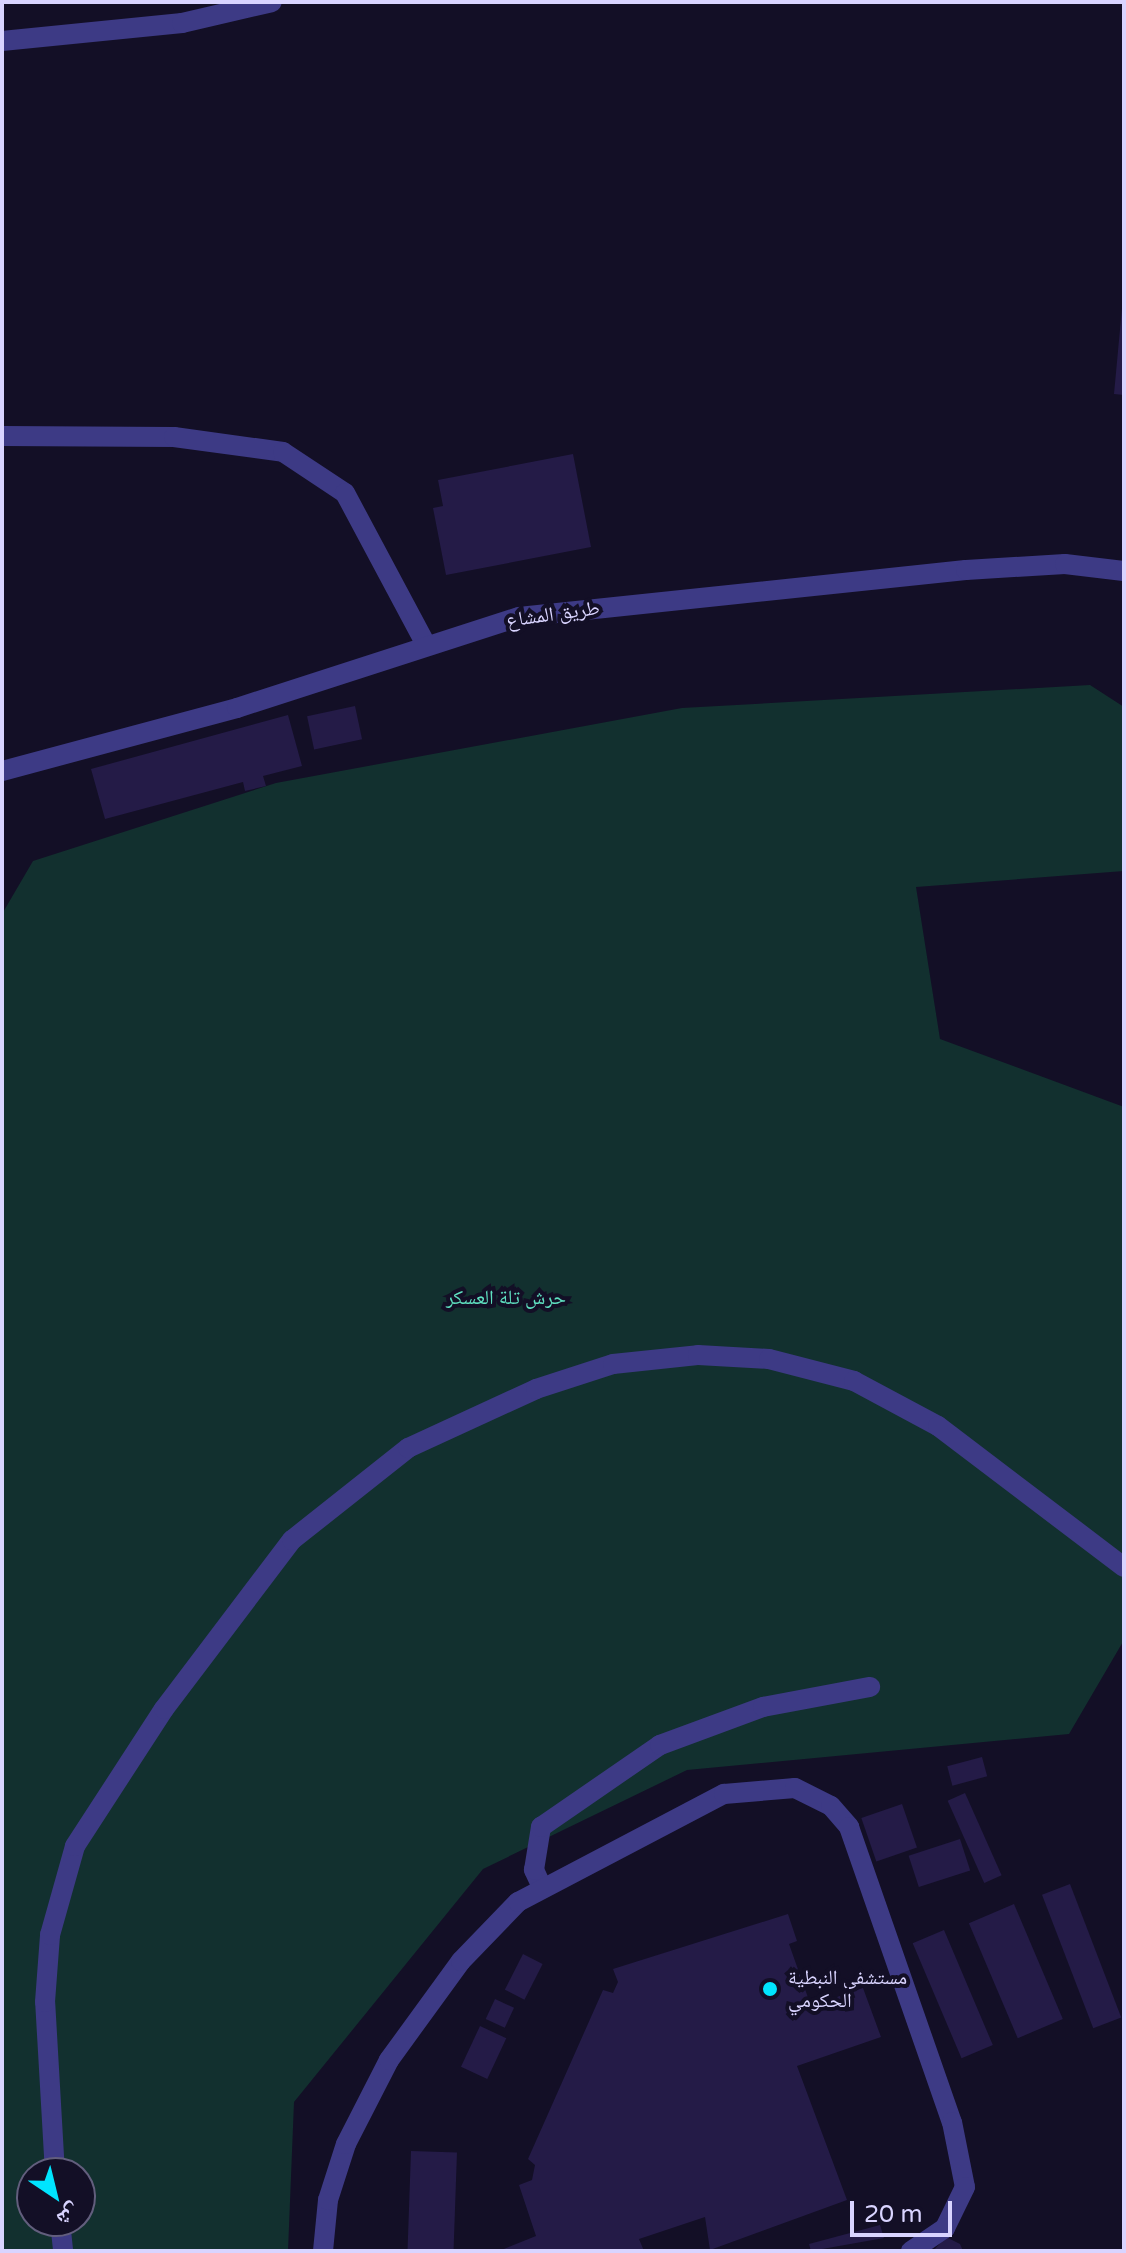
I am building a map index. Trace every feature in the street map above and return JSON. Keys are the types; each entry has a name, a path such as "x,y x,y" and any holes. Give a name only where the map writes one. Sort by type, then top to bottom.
{"street":[{"path":"2,41 182,23 272,2"},
{"path":"2,436 174,437 283,452 345,493 425,643"},
{"name":"طريق المشاع","path":"2,771 237,708 425,643 519,617 872,578 1065,564 1124,571"},
{"path":"54,2157 45,2002 50,1935 75,1846 164,1709 292,1540 408,1448 613,1364 698,1355 769,1359 854,1381 938,1426 1124,1567"},
{"path":"541,1885 534,1870 541,1827 660,1745 763,1707 870,1687"},
{"path":"323,2251 328,2200 346,2144 389,2060 461,1961 541,1885 724,1794 795,1788 831,1806 849,1827 888,1923 952,2122 965,2187 945,2228 911,2251"}],"green space":[{"name":"حرش تلة العسكر","path":"1090,685 1124,707 1124,871 916,887 940,1039 1124,1107 1124,1640 1069,1734 687,1770 483,1869 294,2102 288,2251 2,2251 2,914 33,861 276,783 682,708"}],"building":[{"path":"1124,308 1124,395 1114,394"},
{"path":"573,454 591,547 446,575 433,508 443,506 438,480"},
{"path":"355,706 362,739 314,749 307,716"},
{"path":"288,715 302,766 263,776 266,786 245,791 243,782 105,819 91,769"},
{"path":"982,1757 987,1776 952,1786 947,1766"},
{"path":"965,1793 1002,1875 984,1883 948,1801"},
{"path":"902,1804 917,1847 876,1861 861,1818"},
{"path":"960,1839 970,1870 919,1887 909,1856"},
{"path":"1070,1884 1121,2018 1093,2028 1042,1895"},
{"path":"1014,1904 1063,2019 1018,2038 969,1923"},
{"path":"788,1914 797,1941 789,1944 811,2006 863,1988 881,2037 797,2066 847,2200 710,2250 705,2217 639,2239 644,2251 499,2251 536,2236 519,2185 532,2180 535,2165 528,2159 603,1990 613,1993 618,1982 613,1969"},
{"path":"944,1930 993,2045 962,2058 913,1943"},
{"path":"523,1954 543,1964 524,2000 505,1990"},
{"path":"495,1999 514,2008 505,2028 486,2019"},
{"path":"480,2026 506,2038 487,2079 461,2067"},
{"path":"411,2151 457,2153 454,2251 408,2251"},
{"path":"880,2225 884,2238 811,2251 809,2244"},
{"path":"946,2237 960,2244 963,2251 933,2251"}],"place":[{"name":"مستشفى النبطية الحكومي","path":"770,1989"}]}
